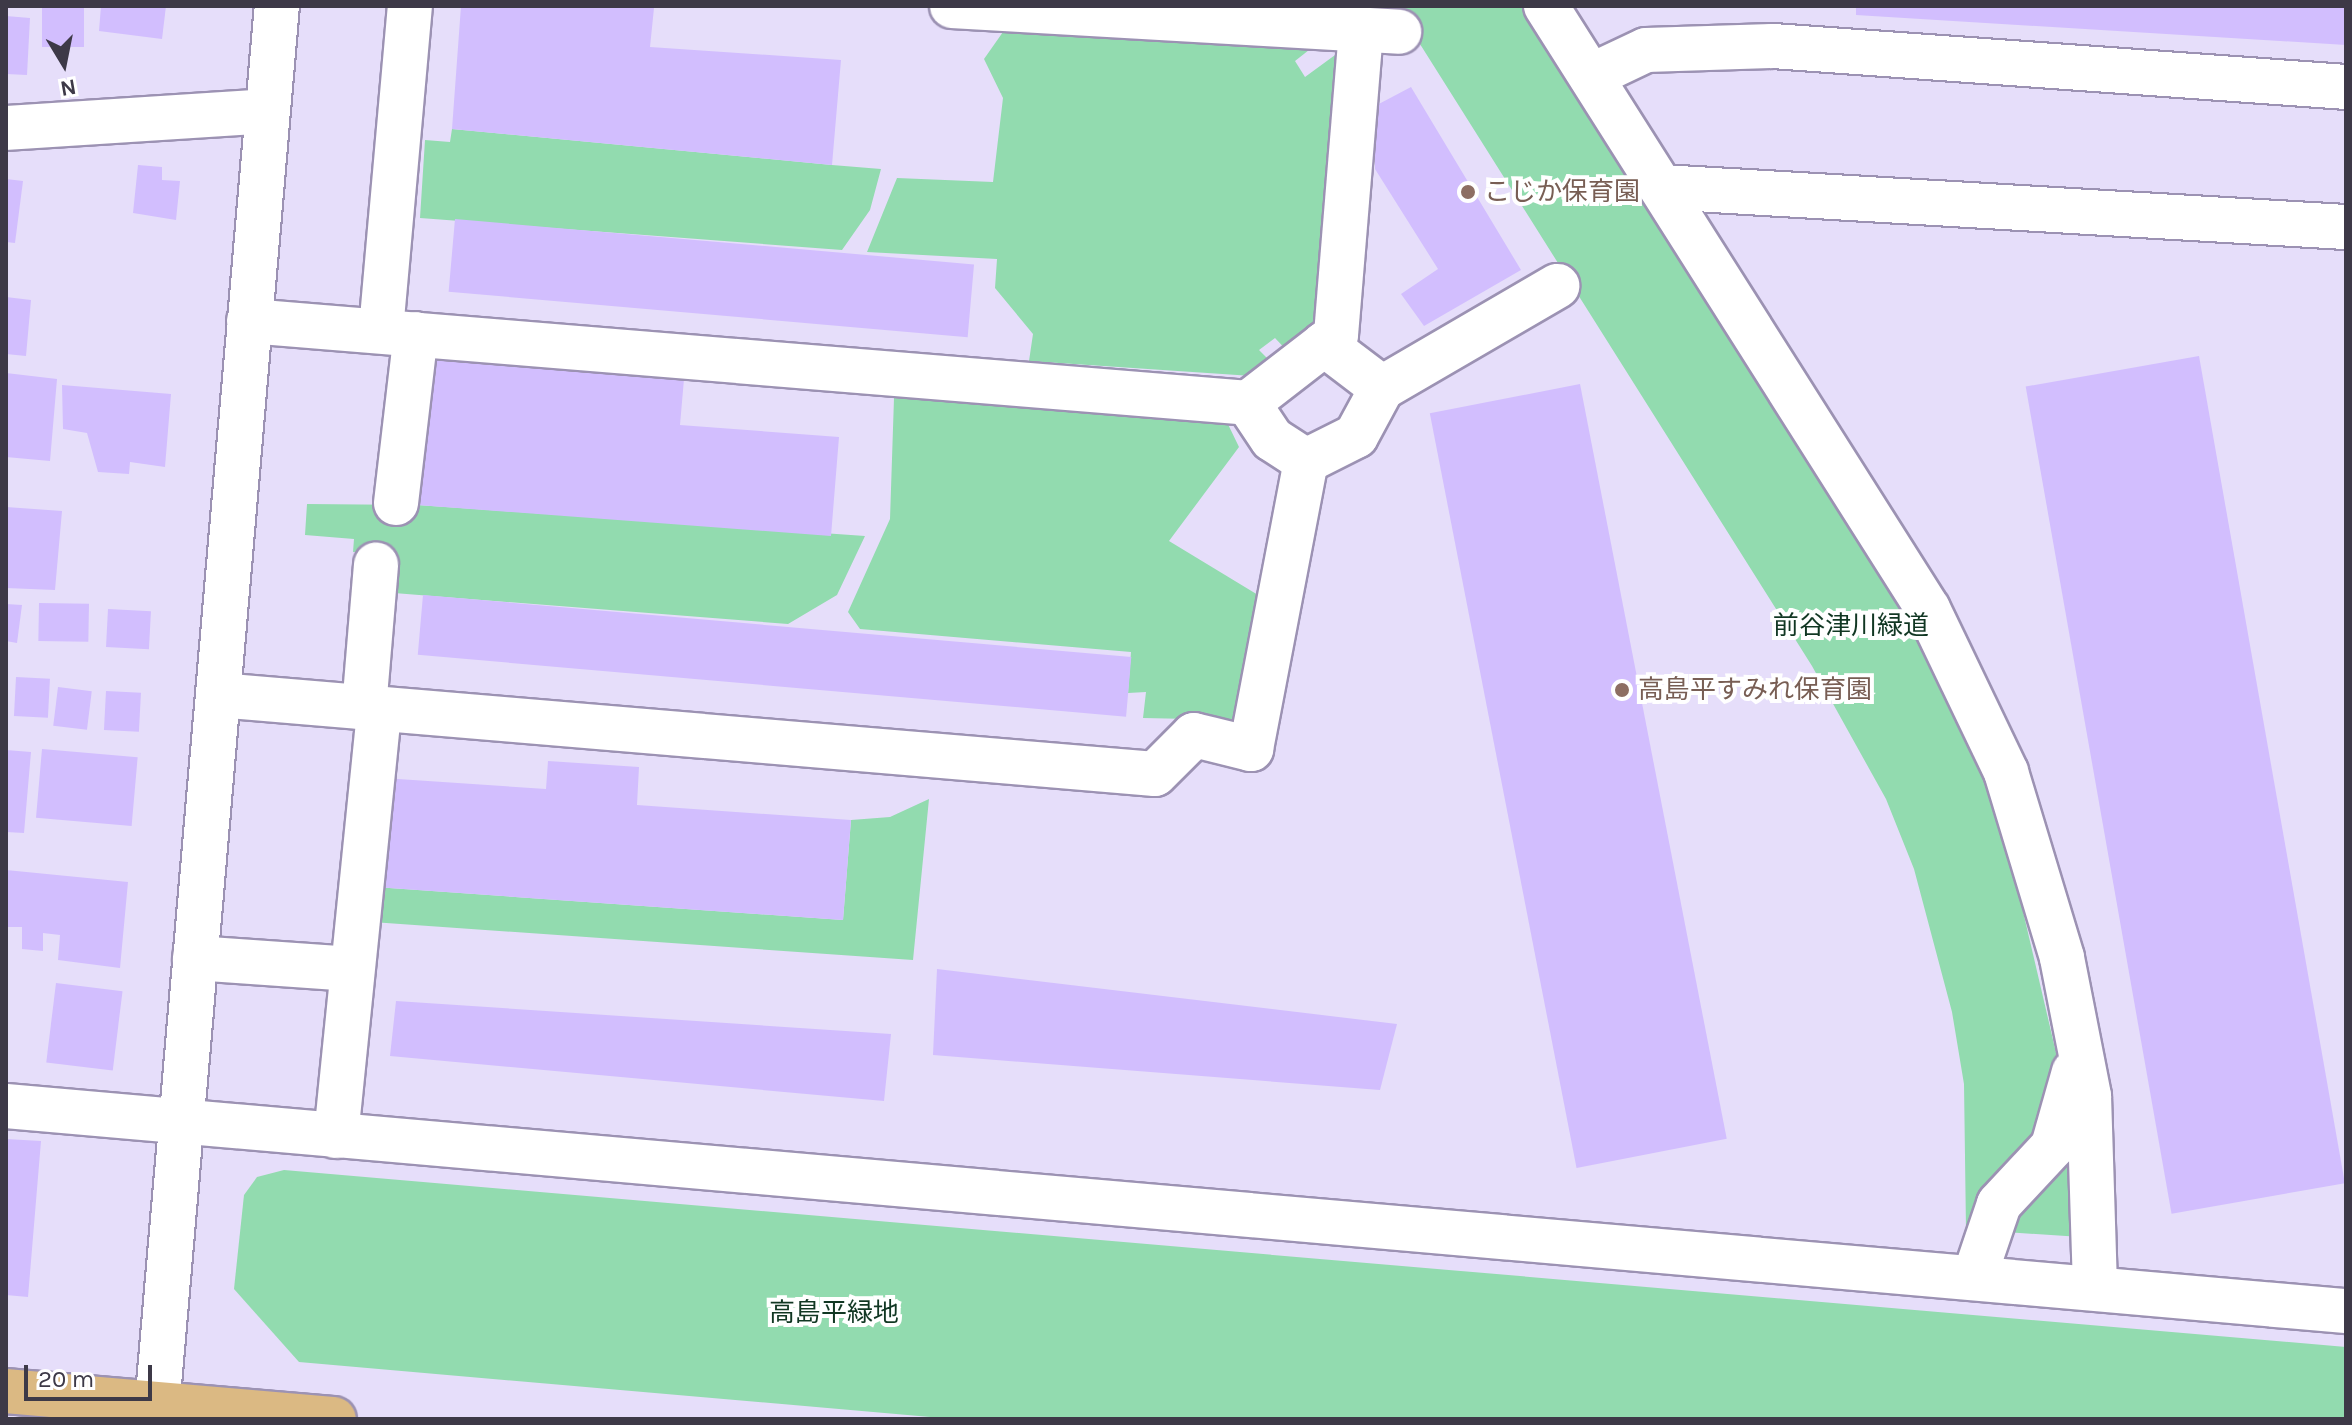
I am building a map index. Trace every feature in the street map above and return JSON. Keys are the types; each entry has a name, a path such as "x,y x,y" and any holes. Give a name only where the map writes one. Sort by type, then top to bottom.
{"main road":[{"path":"6,1391 157,1411 334,1419"}],"street":[{"path":"157,1411 277,6"},
{"path":"396,503 398,332 410,6"},
{"path":"249,321 1248,403 1336,335 1380,30 952,6"},
{"path":"1546,6 1928,609 1970,689 2038,863 2077,1037 2094,1157 2095,1288"},
{"path":"1591,76 1646,50 1773,46 2346,87"},
{"path":"6,128 267,111"},
{"path":"1662,187 2346,227"},
{"path":"1306,461 1356,436 1382,388 1557,286"},
{"path":"1324,344 1382,388"},
{"path":"1248,403 1272,439 1306,461"},
{"path":"218,695 1155,774 1194,735 1251,749 1306,461"},
{"path":"336,1136 372,709 376,564"},
{"path":"195,958 352,969"},
{"path":"1974,1278 1999,1204 2038,1168 2064,1122 2077,1037"},
{"path":"6,1106 2346,1311"}],"green space":[{"name":"前谷津川緑道","path":"1396,6 1522,6 1900,599 1956,714 2004,830 2061,1074 2056,1108 1966,1230 1964,1084 1952,1012 1914,869 1886,799 1812,666"},
{"path":"1010,22 1323,39 1295,61 1305,77 1346,47 1313,337 1292,356 1275,338 1259,350 1277,368 1252,376 1029,361 1033,334 995,288 997,259 867,252 897,178 993,182 1003,98 984,59"},
{"path":"452,129 881,169 870,210 842,250 420,218 425,140 450,142"},
{"path":"894,398 1224,416 1239,447 1169,541 1263,598 1237,720 1143,718 1146,692 1128,693 1131,652 860,629 848,612 890,519"},
{"path":"307,504 417,505 865,536 837,595 788,624 394,593 386,551 353,552 354,539 305,535"},
{"path":"929,799 913,960 372,922 375,887 843,920 851,820 890,817"},
{"path":"2068,1149 2081,1237 2005,1232"},
{"name":"高島平緑地","path":"284,1170 2346,1347 2346,1419 953,1419 299,1362 234,1289 244,1195 257,1177"}],"building":[{"path":"42,6 84,6 84,47 42,47"},
{"path":"101,6 166,6 162,39 99,31"},
{"path":"461,6 654,8 650,47 841,60 832,165 452,129"},
{"path":"1856,6 2346,6 2346,45 1856,15"},
{"path":"6,16 30,18 27,75 6,74"},
{"path":"1411,87 1521,270 1424,326 1401,294 1438,269 1375,169 1375,106"},
{"path":"138,165 162,167 162,180 180,181 176,220 133,213"},
{"path":"6,179 23,181 15,243 6,242"},
{"path":"455,219 974,264 968,337 449,292"},
{"path":"6,297 31,300 26,356 6,354"},
{"path":"2199,356 2345,1183 2172,1214 2026,387"},
{"path":"429,359 684,379 680,425 839,437 831,536 417,505"},
{"path":"6,373 57,379 50,461 6,457"},
{"path":"1580,384 1727,1139 1577,1168 1430,413"},
{"path":"62,385 171,394 165,467 130,462 129,474 98,472 87,433 63,429"},
{"path":"6,507 62,511 55,590 6,588"},
{"path":"423,595 1131,657 1126,717 418,655"},
{"path":"39,603 89,604 88,642 38,641"},
{"path":"6,604 22,605 17,643 6,641"},
{"path":"108,609 151,611 149,649 106,647"},
{"path":"16,677 50,679 48,718 14,716"},
{"path":"58,687 92,691 87,730 53,726"},
{"path":"106,691 141,693 139,732 104,730"},
{"path":"42,749 138,757 132,826 36,818"},
{"path":"6,750 31,752 24,833 6,832"},
{"path":"548,761 639,767 637,805 851,820 843,920 375,887 383,778 546,789"},
{"path":"6,870 128,882 120,968 58,960 60,935 43,933 43,951 22,949 22,927 6,927"},
{"path":"937,969 1397,1024 1380,1090 933,1055"},
{"path":"56,983 123,991 113,1071 46,1062"},
{"path":"396,1001 891,1034 884,1101 390,1056"},
{"path":"6,1139 41,1141 28,1297 6,1295"}],"place":[{"name":"こじか保育園","path":"1468,192"},
{"name":"高島平すみれ保育園","path":"1622,690"}]}
